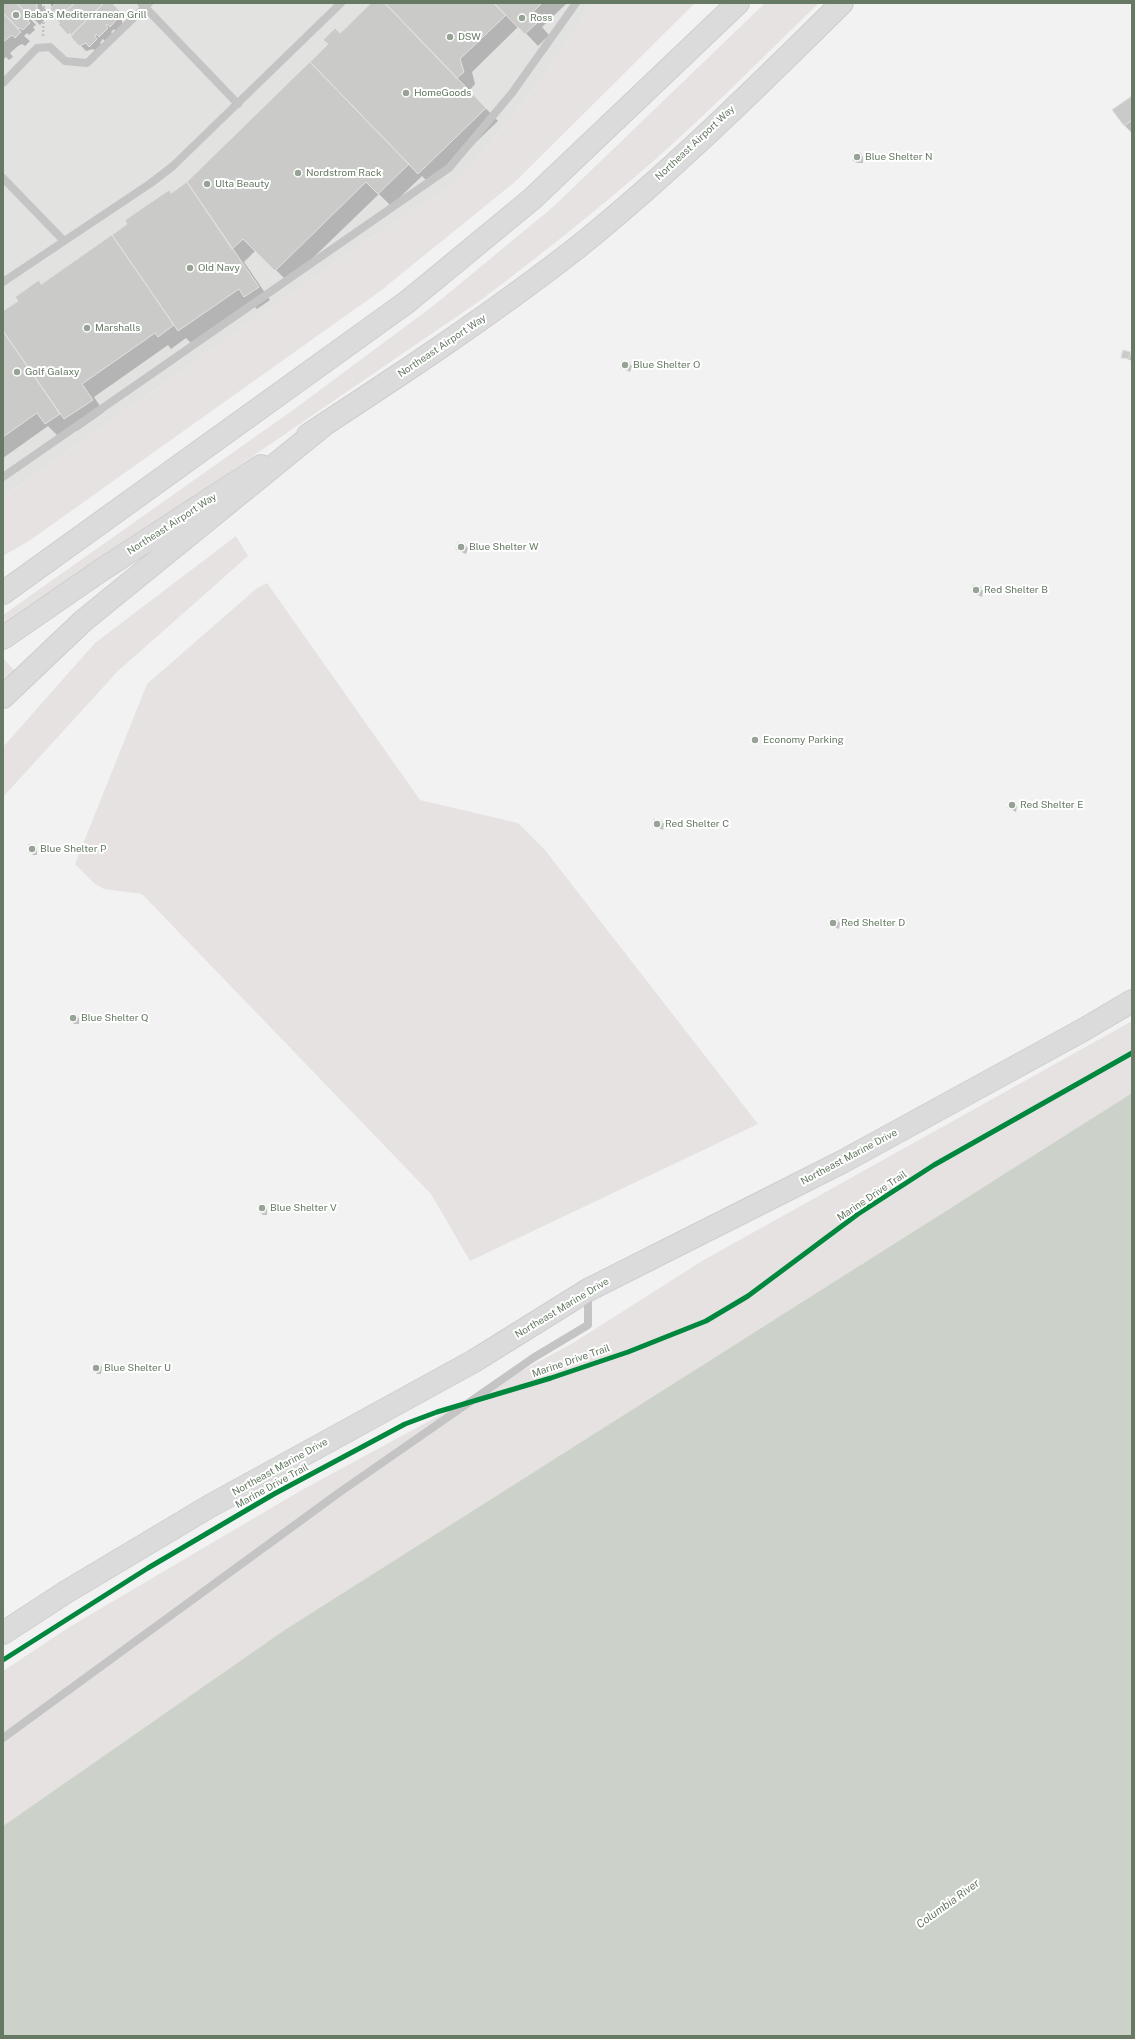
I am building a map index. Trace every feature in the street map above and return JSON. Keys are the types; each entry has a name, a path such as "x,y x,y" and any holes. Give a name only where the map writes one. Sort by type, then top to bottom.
{"main road":[{"path":"3,593 413,297 532,199 738,3"},
{"name":"Northeast Airport Way","path":"3,638 107,567 488,315 579,245 666,171 844,5"},
{"path":"3,697 83,621 324,424"},
{"name":"Northeast Marine Drive","path":"3,1633 72,1588 176,1525 474,1361 588,1290 842,1162 1132,1002"}],"lane":[{"path":"3,282 151,183 204,138 341,3"},
{"path":"3,477 449,168 512,93 576,3"},
{"path":"3,83 37,48 50,47 65,61 87,63 145,4 238,104"},
{"path":"3,178 64,241"},
{"path":"3,1738 340,1492 533,1358 588,1325 588,1290"}],"path":[{"path":"43,47 44,3"}],"shaded area":[{"path":"3,3 594,3 546,74 458,182 356,248 3,497"},
{"path":"594,3 695,3 516,181 379,292 29,541 3,556 3,497 356,248 458,182 546,74"},
{"path":"765,3 819,3 672,145 588,217 481,300 3,627 3,615 293,410 433,306 553,207"},
{"path":"236,536 248,556 118,671 3,797 3,747 95,643"},
{"path":"267,583 420,800 518,823 545,850 758,1124 470,1261 431,1194 142,894 104,889 95,884 75,864 147,684 257,588"},
{"path":"3,658 15,671 3,683"},
{"path":"1132,1021 1132,1093 286,1629 3,1826 3,1671 71,1626 300,1491 573,1343 702,1261"}],"water":[{"name":"Columbia River","path":"1132,1093 1132,2036 3,2036 3,1826 286,1629"}],"building":[{"name":"Baba's Mediterranean Grill","path":"3,3 17,3 31,18 28,21 30,23 23,30 20,28 19,29 3,13"},
{"path":"17,3 37,3 37,10 30,17"},
{"path":"57,3 75,3 55,20 49,14 52,11 50,9"},
{"path":"75,3 104,3 71,35 70,33 68,35 58,24 60,23 57,20"},
{"path":"104,3 112,3 118,9 116,11 118,13 116,16 118,18 110,27 107,24 106,25 108,28 99,37 96,34 95,36 97,39 89,47 86,43 79,46 71,37"},
{"name":"HomeGoods","path":"371,3 385,3 486,108 418,174 310,62 328,44 323,40 335,28 340,33"},
{"name":"DSW","path":"385,3 494,3 506,15 460,59 464,72 457,78"},
{"name":"Ross","path":"494,3 542,3 531,14 538,22 525,34"},
{"path":"3,13 21,32 15,38 12,35 3,42"},
{"name":"Nordstrom Rack","path":"310,62 409,164 378,194 366,182 275,271 243,239 232,249 187,182"},
{"path":"1132,96 1132,120 1124,126 1112,110"},
{"name":"Blue Shelter N","path":"861,153 861,161 853,161 853,154"},
{"name":"Old Navy","path":"187,182 259,287 244,297 239,289 178,331 112,235 127,224 125,220 169,190 171,193"},
{"name":"Marshalls","path":"112,235 174,325 158,337 155,333 82,384 93,400 64,419 3,331 3,311 18,301 15,297 39,280 41,284"},
{"name":"Golf Galaxy","path":"3,331 60,414 45,424 37,413 3,437"},
{"path":"1123,350 1131,352 1129,359 1121,358"},
{"name":"Blue Shelter O","path":"622,361 630,362 628,370 621,368"},
{"name":"Blue Shelter W","path":"458,542 465,544 464,551 456,550"},
{"name":"Red Shelter B","path":"973,585 981,587 979,595 972,593"},
{"name":"Red Shelter E","path":"1010,801 1015,802 1013,809 1008,808"},
{"name":"Red Shelter C","path":"654,819 662,821 660,828 653,827"},
{"name":"Blue Shelter P","path":"29,844 35,845 35,853 29,853"},
{"name":"Red Shelter D","path":"831,918 838,920 836,927 829,926"},
{"name":"Blue Shelter Q","path":"71,1014 76,1014 76,1022 70,1022"},
{"name":"Blue Shelter V","path":"259,1204 265,1204 265,1213 259,1212"},
{"name":"Blue Shelter U","path":"94,1363 99,1364 99,1372 93,1372"}],"cycle path":[{"name":"Marine Drive Trail","path":"3,1660 148,1568 274,1494 405,1424 437,1412 551,1378 628,1352 706,1321 748,1296 858,1214 934,1165 1132,1053"}],"place":[{"name":"Baba's Mediterranean Grill","path":"16,15"},
{"name":"Ross","path":"522,18"},
{"name":"DSW","path":"450,37"},
{"name":"HomeGoods","path":"406,93"},
{"name":"Blue Shelter N","path":"857,157"},
{"name":"Nordstrom Rack","path":"298,173"},
{"name":"Ulta Beauty","path":"207,184"},
{"name":"Old Navy","path":"190,268"},
{"name":"Marshalls","path":"87,328"},
{"name":"Blue Shelter O","path":"625,365"},
{"name":"Golf Galaxy","path":"17,372"},
{"name":"Blue Shelter W","path":"461,547"},
{"name":"Red Shelter B","path":"976,590"},
{"name":"Economy Parking","path":"755,740"},
{"name":"Red Shelter E","path":"1012,805"},
{"name":"Red Shelter C","path":"657,824"},
{"name":"Blue Shelter P","path":"32,849"},
{"name":"Red Shelter D","path":"833,923"},
{"name":"Blue Shelter Q","path":"73,1018"},
{"name":"Blue Shelter V","path":"262,1208"},
{"name":"Blue Shelter U","path":"96,1368"}]}
